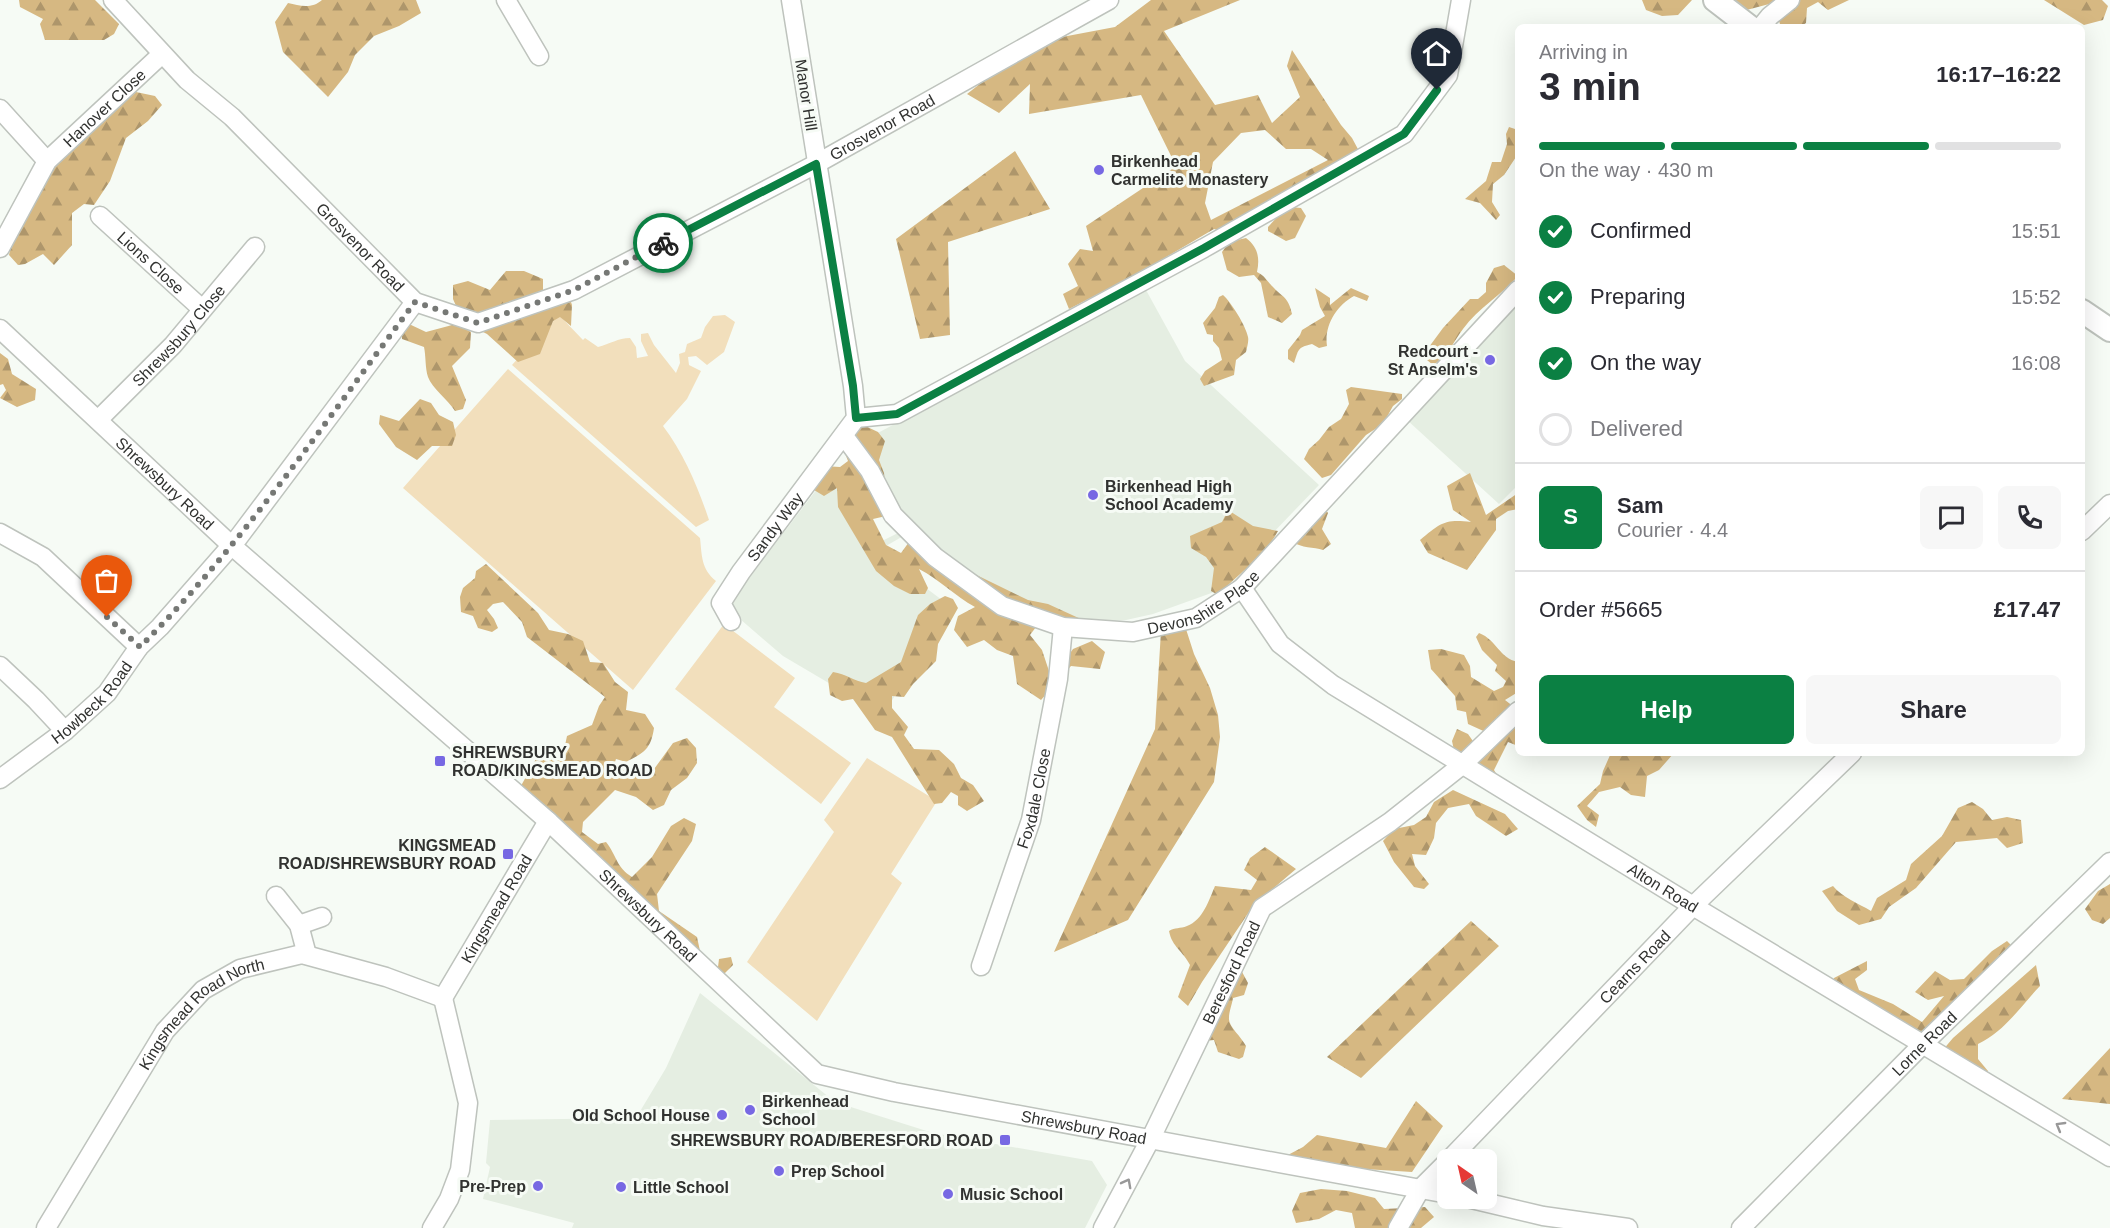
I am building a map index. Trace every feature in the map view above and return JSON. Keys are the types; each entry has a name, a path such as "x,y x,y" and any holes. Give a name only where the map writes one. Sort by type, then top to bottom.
{"street":[{"name":"Grosvenor Road","path":"112,0 187,80 232,117 415,302 478,323 574,290 816,164 1109,0"},
{"path":"506,0 539,56"},
{"name":"Manor Hill","path":"791,0 853,386 856,418"},
{"path":"844,436 856,418 897,414 1204,248 1404,134 1448,75 1461,0"},
{"path":"1715,0 1746,24"},
{"path":"1763,24 1790,0"},
{"name":"Hanover Close","path":"0,248 46,161 162,54"},
{"path":"0,109 46,161"},
{"name":"Lions Close","path":"100,216 202,309"},
{"name":"Shrewsbury Close","path":"98,420 173,345 255,247"},
{"name":"Devonshire Place","path":"844,436 870,471 893,515 935,557 1002,606 1063,627 1133,632 1196,618 1242,588 1515,293"},
{"name":"Howbeck Road","path":"0,779 65,731 107,693 140,647 231,545 415,302"},
{"path":"2085,313 2110,330"},
{"name":"Shrewsbury Road","path":"0,329 231,545 548,821 817,1074 894,1092 1437,1192"},
{"name":"Sandy Way","path":"731,621 721,603 741,572 844,436"},
{"path":"2085,528 2110,504"},
{"path":"0,533 44,557 140,647"},
{"name":"Alton Road","path":"1242,588 1280,644 1333,685 1922,1045 2110,1156"},
{"name":"Foxdale Close","path":"981,966 1031,820 1058,679 1063,627"},
{"path":"0,666 65,731"},
{"name":"Beresford Road","path":"1103,1228 1151,1138 1262,908 1390,822 1462,765 1515,714"},
{"name":"Cearns Road","path":"1459,1149 1693,906 1849,756"},
{"name":"Kingsmead Road","path":"443,998 548,821"},
{"name":"Lorne Road","path":"1741,1228 1922,1045 2110,862"},
{"path":"276,896 299,925 307,955"},
{"path":"299,925 322,917"},
{"name":"Kingsmead Road North","path":"46,1228 165,1030 203,990 240,969 302,954 386,976 443,998"},
{"path":"432,1228 449,1199 460,1170 468,1103 443,998"},
{"name":"Cearns Road","path":"1398,1228 1421,1188 1437,1171"},
{"path":"1497,1205 1543,1216 1628,1228"}],"shaded area":[{"name":"Birkenhead High School Academy","path":"1146,290 1185,361 1319,485 1217,591 1153,614 1126,620 1086,623 1038,619 905,535 886,546 926,588 950,606 883,715 783,656 740,619 731,608 737,594 830,472 882,541 904,530 859,443"},
{"name":"Redcourt - St Anselm's","path":"1515,304 1515,488 1499,504 1407,420"},
{"path":"558,314 583,340 585,338 598,347 630,338 636,347 637,358 648,356 641,341 641,334 648,333 654,345 676,373 680,363 679,354 685,352 687,344 701,338 713,316 725,315 735,322 724,352 707,365 696,356 688,357 689,365 701,371 687,399 663,426 690,471 709,520 696,527 512,365"},
{"path":"508,369 700,538 705,567 716,581 633,690 403,488"},
{"path":"724,624 795,678 774,707 851,763 821,804 675,689"},
{"path":"867,758 937,801 891,874 902,883 817,1021 747,962 834,832 824,820"},
{"name":"Birkenhead School","path":"700,993 835,1102 933,1133 1092,1161 1107,1185 1085,1228 572,1228 574,1223 483,1199 490,1167 486,1163 490,1120 636,1118 666,1068"}],"green space":[{"path":"19,0 95,0 119,24 114,34 104,40 45,40 40,24 43,19 20,7"},
{"path":"322,0 416,0 421,13 399,26 374,36 355,55 348,72 328,97 283,52 275,22 288,3 310,6"},
{"path":"1151,0 1240,0 1164,31 1215,105 1258,95 1272,123 1300,97 1287,66 1292,50 1359,151 1224,232 1214,229 1139,273 1069,309 1063,294 1078,286 1068,264 1080,249 1093,251 1086,226 1176,166 1141,95 1029,114 1030,84 999,113 967,94 981,83 1062,37 1115,27","holes":["1265,130 1286,149 1311,149 1328,160 1211,220 1205,203 1213,162 1241,133"]},
{"path":"1642,0 1692,0 1678,15 1662,16 1646,10"},
{"path":"1711,0 1849,0 1828,10 1818,2 1807,8 1804,24 1780,24 1773,3 1739,12"},
{"path":"2044,0 2102,0 2108,6 2103,20 2082,24"},
{"path":"136,92 155,96 162,105 148,121 126,138 110,181 94,205 84,204 72,213 72,245 54,265 43,254 25,264 18,265 9,255 12,241 54,163"},
{"path":"1509,127 1515,129 1515,158 1504,175 1493,184 1492,202 1500,215 1496,220 1480,203 1465,199 1486,181 1492,162 1501,162 1507,144 1506,134"},
{"path":"1015,151 1050,209 948,242 950,335 920,339 896,239"},
{"path":"1291,207 1301,208 1306,216 1295,238 1286,241 1268,231 1268,227 1281,213"},
{"path":"1246,238 1257,253 1257,272 1289,304 1292,314 1282,323 1268,317 1261,283 1254,275 1239,277 1227,270 1222,252 1229,242"},
{"path":"1504,265 1515,274 1515,279 1469,321 1446,354 1433,365 1427,360 1426,351 1443,328 1470,299 1478,299 1486,292 1486,283 1494,268"},
{"path":"506,271 524,271 543,279 543,296 570,299 572,305 571,326 560,317 553,321 540,354 518,362 487,334 463,322 453,299 453,285 468,281 490,290"},
{"path":"1315,288 1330,298 1330,305 1351,288 1369,296 1367,301 1354,296 1342,305 1329,324 1327,346 1319,348 1312,344 1303,347 1299,350 1294,363 1288,359 1288,350 1302,330 1325,316"},
{"path":"1223,295 1234,308 1244,327 1248,337 1246,352 1236,360 1234,375 1204,386 1200,379 1205,371 1222,360 1219,348 1213,341 1213,335 1207,334 1203,323 1215,308 1219,297"},
{"path":"409,324 426,332 456,324 471,332 470,348 452,366 466,400 463,409 455,411 430,381 426,370 424,347 402,339 402,328"},
{"path":"0,353 8,359 12,374 36,389 35,400 17,407 0,398 6,390 3,384 0,385"},
{"path":"1351,387 1402,394 1402,399 1393,406 1383,424 1366,435 1331,475 1322,478 1304,459 1309,449 1329,427 1341,419 1349,404 1346,390"},
{"path":"420,399 431,403 439,415 453,422 456,435 452,446 432,446 417,460 396,447 379,424 380,415 399,421"},
{"path":"861,424 878,432 885,441 879,460 884,473 886,491 899,506 886,516 873,519 886,545 901,553 909,542 1028,600 1048,604 1083,620 1036,627 1030,635 1042,650 1049,671 1073,649 1092,641 1105,652 1100,669 1071,666 1041,700 1017,684 1013,656 997,650 984,640 967,647 954,630 958,616 975,607 919,569 928,588 925,594 910,594 894,586 876,571 838,507 837,488 824,496 809,487 824,466 840,467 848,461 843,448"},
{"path":"1470,473 1486,515 1515,495 1515,510 1508,511 1496,519 1496,530 1467,570 1428,553 1420,540 1443,524 1455,521 1471,522 1453,510 1447,486"},
{"path":"1325,509 1328,513 1322,529 1331,544 1323,550 1293,542"},
{"path":"1228,510 1253,526 1278,531 1258,557 1218,595 1211,591 1214,568 1206,557 1191,548 1190,536 1222,522"},
{"path":"486,564 538,613 549,630 568,634 583,641 590,662 603,663 615,682 628,692 626,710 645,714 654,728 646,750 626,762 616,759 613,768 649,776 673,743 687,738 696,748 697,763 687,778 671,790 664,805 653,810 636,797 615,790 583,822 582,832 598,844 606,842 620,865 632,877 652,857 671,826 684,818 696,824 692,841 657,894 659,911 697,937 700,951 718,967 719,959 731,957 733,965 725,973 709,978 522,805 522,784 537,757 563,755 567,736 592,725 605,697 527,637 522,622 503,602 493,604 487,610 498,628 492,632 478,628 473,616 461,612 460,597 463,588 475,578 476,571"},
{"path":"945,596 953,599 958,608 938,644 936,661 913,684 904,697 892,696 892,708 908,727 904,735 914,749 939,750 954,764 961,778 973,785 984,801 967,811 958,805 958,796 951,792 942,803 934,804 892,737 875,730 853,699 842,701 830,695 828,679 833,672 866,683 901,662 918,615 930,604"},
{"path":"1185,626 1194,654 1210,688 1218,715 1220,737 1214,782 1128,920 1054,952 1155,729 1161,631"},
{"path":"1479,633 1485,636 1506,657 1515,661 1515,694 1505,700 1515,708 1515,745 1508,742 1494,770 1500,780 1455,755 1452,741 1457,729 1468,734 1475,744 1501,739 1468,724 1466,712 1457,710 1455,696 1431,669 1428,650 1441,649 1464,655 1470,666 1471,677 1494,691 1503,687 1506,681 1495,671 1497,665 1482,650 1476,637"},
{"path":"1610,756 1671,756 1659,770 1647,776 1645,797 1631,795 1620,787 1599,792 1587,806 1599,815 1596,827 1587,820 1577,806 1600,784"},
{"path":"1453,790 1505,814 1518,829 1506,836 1476,816 1469,804 1448,808 1436,823 1434,838 1426,855 1412,854 1415,866 1429,884 1424,889 1414,887 1394,862 1383,841 1394,829 1414,825 1426,817 1434,802"},
{"path":"1972,802 1983,809 1992,820 2007,817 2021,820 2023,843 2007,848 1997,838 1956,842 1916,888 1889,907 1881,919 1859,925 1837,911 1822,891 1833,886 1846,897 1871,911 1877,898 1906,880 1911,864 1942,836 1958,808"},
{"path":"1265,847 1296,869 1253,906 1188,1006 1178,997 1190,965 1173,941 1169,931 1193,923 1205,909 1215,886 1251,890 1257,880 1244,870 1250,858"},
{"path":"2110,884 2110,918 2103,924 2092,920 2085,909 2098,891"},
{"path":"1471,921 1499,946 1361,1078 1327,1057"},
{"path":"2007,941 2014,948 1923,1038 1833,986 1834,978 1867,961 1867,970 1855,979 1859,990 1893,1004 1922,1022 1944,996 1928,1000 1915,992 1935,971 1950,980 1964,979 1992,951"},
{"path":"2036,965 2040,986 2012,1018 1988,1039 1978,1044 1978,1059 1988,1071 1986,1077 1942,1051 1953,1038"},
{"path":"1241,970 1248,983 1244,995 1233,998 1229,1013 1229,1021 1246,1046 1243,1057 1239,1059 1218,1052 1214,1040 1203,1041"},
{"path":"2110,1048 2110,1104 2062,1099"},
{"path":"1416,1101 1443,1126 1412,1172 1333,1167 1286,1156 1303,1147 1317,1135 1386,1148"},
{"path":"1321,1189 1347,1191 1375,1198 1384,1209 1425,1207 1434,1217 1421,1228 1355,1228 1352,1213 1336,1210 1319,1219 1296,1223 1292,1211 1300,1193"}],"way so far":[{"path":"107,617 140,647 160,627 238,538 415,302 478,323 574,290 663,243"}],"place":[{"name":"Birkenhead Carmelite Monastery","path":"1099,170"},
{"name":"Redcourt - St Anselm's","path":"1490,360"},
{"name":"Birkenhead High School Academy","path":"1093,495"},
{"name":"SHREWSBURY ROAD/KINGSMEAD ROAD","path":"440,761"},
{"name":"KINGSMEAD ROAD/SHREWSBURY ROAD","path":"508,854"},
{"name":"Birkenhead School","path":"750,1110"},
{"name":"Old School House","path":"722,1115"},
{"name":"SHREWSBURY ROAD/BERESFORD ROAD","path":"1005,1140"},
{"name":"Prep School","path":"779,1171"},
{"name":"Pre-Prep","path":"538,1186"},
{"name":"Little School","path":"621,1187"},
{"name":"Music School","path":"948,1194"}],"route":[{"path":"663,243 816,164 853,386 856,418 897,414 1204,248 1404,134 1437,90"}]}
